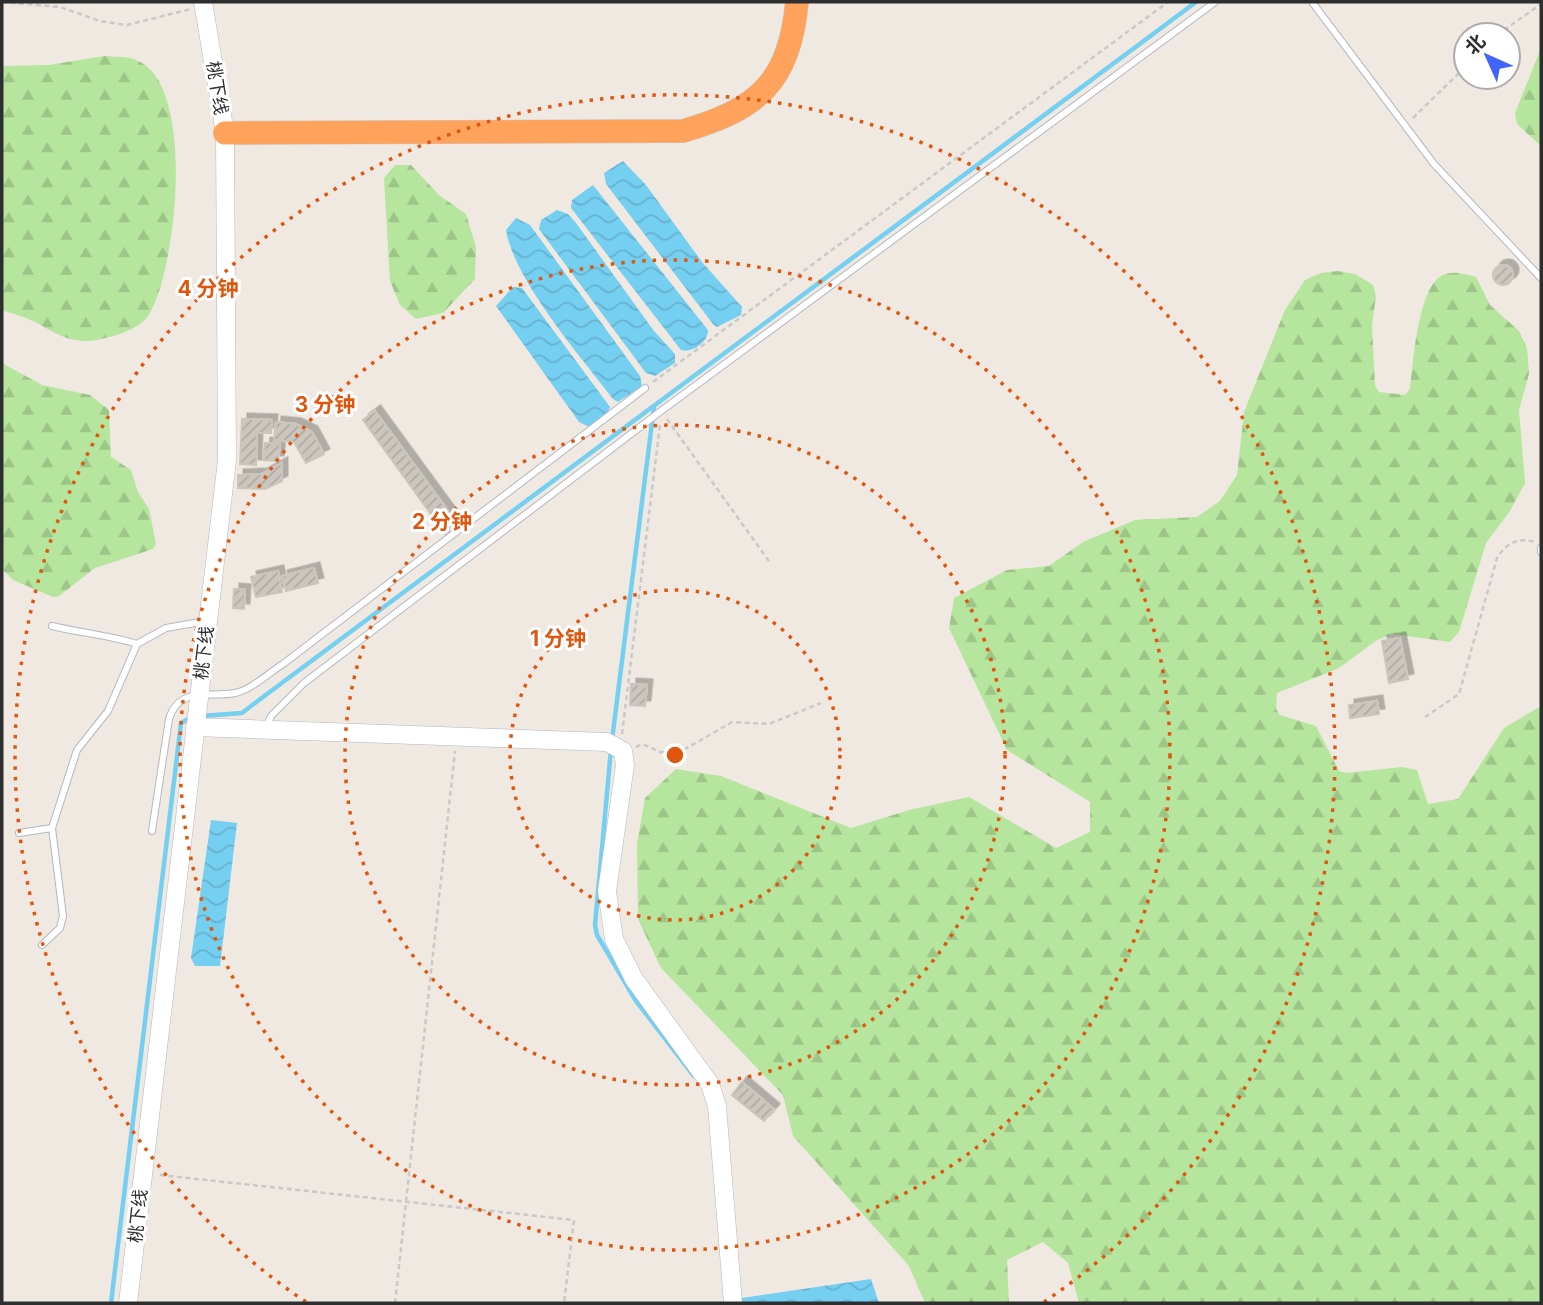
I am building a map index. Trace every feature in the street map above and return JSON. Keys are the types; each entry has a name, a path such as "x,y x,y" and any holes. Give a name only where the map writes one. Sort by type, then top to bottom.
{"highway":[{"path":"225,133 682,131 723,119 750,104 775,78 792,45 797,2"}],"main road":[{"name":"桃下线","path":"128,1303 227,460 225,133 204,3"},
{"path":"195,727 607,742 623,751 625,765 607,891 614,939 634,979 710,1084 717,1106 733,1303"}],"lane":[{"path":"265,730 271,716 304,683 662,411 1215,2"},
{"path":"1311,2 1434,164 1541,278"},
{"path":"152,831 172,708 180,701 199,693 237,693 283,664 645,388"},
{"path":"42,944 60,928 63,916 52,828 77,750 108,711 137,644 166,628 208,621"},
{"path":"52,626 86,634 101,633 137,644"},
{"path":"19,833 52,828"}],"path":[{"path":"2,2 49,5 100,21 127,25 204,3"},
{"path":"645,388 1168,2"},
{"path":"1517,21 1541,4"},
{"path":"1406,125 1452,80"},
{"path":"662,411 771,564"},
{"path":"662,411 622,737 623,751 642,744 660,752 680,752 732,722 769,724 821,703"},
{"path":"1425,717 1459,694 1497,558 1503,548 1513,541 1530,540 1541,548"},
{"path":"395,1303 456,737"},
{"path":"142,1172 574,1220 564,1303"}],"green space":[{"path":"1541,48 1541,146 1517,124 1515,113"},
{"path":"104,56 136,60 155,76 168,103 174,139 176,180 173,221 167,261 148,316 132,329 117,335 79,341 2,310 2,66 49,65"},
{"path":"395,165 411,165 439,195 466,214 476,247 475,279 443,313 416,319 400,305 390,281 384,178"},
{"path":"1338,271 1355,274 1373,285 1376,296 1372,325 1375,386 1379,392 1405,395 1410,389 1422,309 1435,282 1443,275 1460,273 1476,277 1490,305 1519,331 1527,348 1529,374 1519,410 1525,483 1510,511 1486,543 1459,632 1450,642 1393,634 1377,640 1339,668 1277,693 1276,709 1280,715 1316,726 1339,771 1346,773 1402,767 1417,770 1428,804 1458,799 1504,728 1541,706 1541,1303 1079,1303 1068,1263 1043,1242 1007,1260 1009,1303 925,1303 909,1266 793,1136 783,1095 661,968 638,919 637,844 645,798 676,769 721,776 851,828 909,810 969,797 1056,848 1090,832 1090,802 1007,750 949,628 954,598 1007,570 1049,566 1083,542 1135,520 1197,517 1220,501 1237,475 1244,412 1285,310 1305,280 1321,273"},
{"path":"2,363 42,385 90,395 109,410 111,457 131,470 138,492 149,509 156,544 153,549 95,568 59,596 53,597 13,580 2,569"}],"water":[{"path":"623,161 646,185 702,262 742,307 741,315 717,327 713,324 606,184 604,173"},
{"path":"593,185 708,330 699,346 681,350 571,208 572,200"},
{"path":"557,210 568,214 576,223 654,331 675,354 675,363 655,376 646,373 539,229 541,220"},
{"path":"516,218 530,225 640,376 642,386 618,402 567,340 522,272 506,230"},
{"path":"513,287 522,288 610,407 608,412 589,427 579,422 496,306"},
{"path":"211,820 237,823 220,966 195,966 191,958"},
{"path":"871,1279 879,1303 742,1303 742,1298"}],"building":[{"path":"1503,265 1510,268 1513,275 1510,282 1503,285 1496,282 1493,275 1496,268"},
{"path":"375,411 459,526 446,535 363,420"},
{"path":"242,419 272,420 271,433 257,433 256,465 240,464"},
{"path":"276,422 296,424 312,432 324,454 306,463 294,442 274,440"},
{"path":"265,443 280,444 278,461 263,460"},
{"path":"282,463 282,481 265,489 238,488 238,475 262,474"},
{"path":"314,568 318,583 286,591 282,576"},
{"path":"278,571 282,592 256,597 251,577"},
{"path":"234,589 245,590 244,609 233,608"},
{"path":"1400,638 1408,679 1389,683 1382,641"},
{"path":"631,684 647,685 645,706 630,705"},
{"path":"1377,701 1379,714 1350,718 1349,705"},
{"path":"742,1082 774,1109 764,1121 732,1095"}],"waterway":[{"path":"201,716 242,713 1196,2"},
{"path":"612,740 654,407"},
{"path":"111,1303 181,723 192,717"},
{"path":"611,749 595,925 597,935 636,1001 694,1076"}]}
